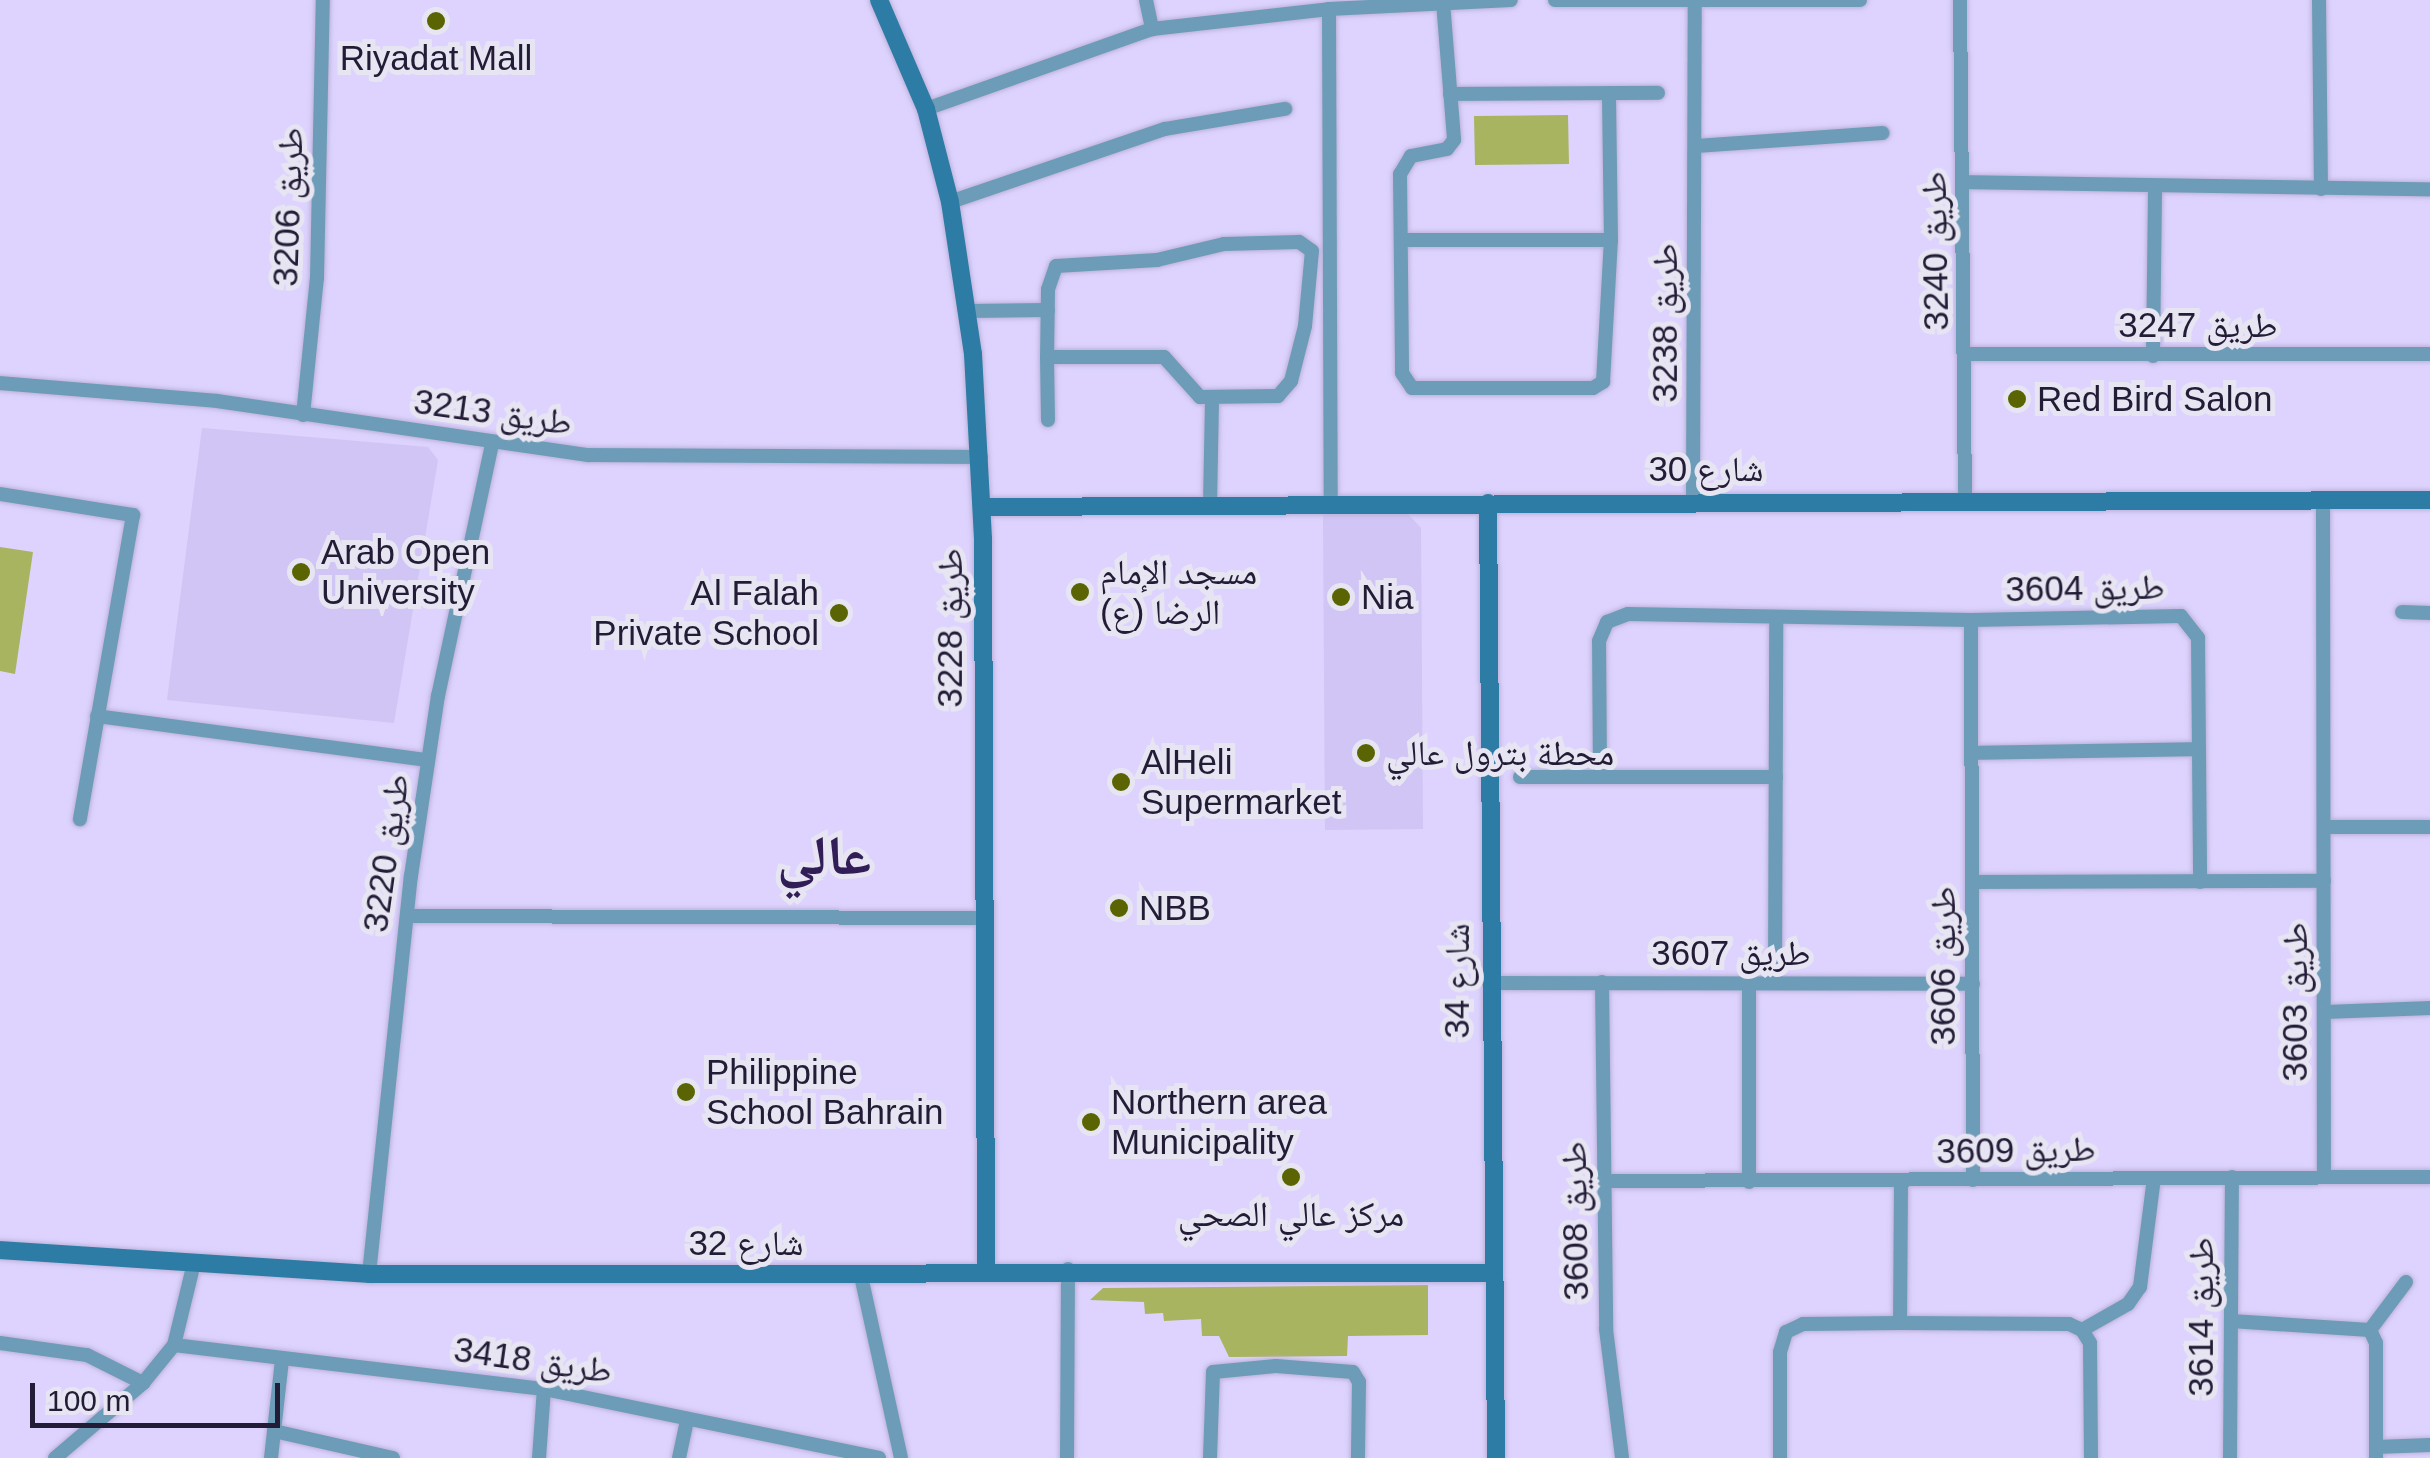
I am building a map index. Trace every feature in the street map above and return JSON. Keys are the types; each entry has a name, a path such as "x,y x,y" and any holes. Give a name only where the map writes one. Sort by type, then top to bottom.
{"street":[{"name":"طريق 3206","path":"303,414 318,278 323,0"},
{"name":"طريق 3228","path":"879,0 926,108 950,202 968,311 981,458 986,1270"},
{"path":"1146,0 1152,29"},
{"path":"926,108 1152,29 1330,9 1512,0"},
{"path":"1555,0 1695,3 1860,0"},
{"name":"طريق 3240","path":"1960,0 1966,500"},
{"path":"2319,0 2320,189"},
{"path":"1442,2 1452,144 1411,156 1400,168 1404,240 1402,373 1407,384 1423,391 1593,388 1602,382 1611,240 1609,92"},
{"name":"طريق 3238","path":"1694,501 1695,3"},
{"path":"1330,9 1330,502"},
{"path":"1450,94 1658,93"},
{"path":"950,202 1166,130 1285,108"},
{"path":"1696,146 1883,133"},
{"path":"1964,182 2155,189 2430,189"},
{"path":"2153,356 2155,189"},
{"path":"1404,240 1611,240"},
{"path":"1047,358 1164,357 1192,393 1212,399 1272,399 1288,388 1305,326 1314,255 1307,244 1218,244 1157,260 1062,264 1049,275 1047,358 1048,420"},
{"path":"968,311 1048,310"},
{"name":"طريق 3247","path":"1967,354 2430,354"},
{"name":"طريق 3213","path":"0,383 303,414 492,445 607,455 981,458"},
{"path":"1210,504 1212,399"},
{"name":"طريق 3220","path":"370,1274 407,916 428,760 492,445"},
{"path":"0,494 133,514 80,819"},
{"name":"طريق 3603","path":"2323,500 2324,1176"},
{"name":"شارع 30","path":"982,507 1330,502 2430,500"},
{"name":"شارع 34","path":"1488,503 1489,983 1496,1458"},
{"path":"2402,612 2430,613"},
{"name":"طريق 3604","path":"1600,776 1599,641 1607,622 1628,614 1971,620 2181,616 2198,638 2200,882"},
{"path":"1776,618 1776,982"},
{"name":"طريق 3606","path":"1971,620 1973,1180"},
{"path":"96,716 428,760"},
{"path":"1972,752 2199,749"},
{"path":"1520,777 1776,777"},
{"path":"2324,826 2430,827"},
{"path":"1973,882 2324,882"},
{"path":"407,916 984,918"},
{"name":"طريق 3608","path":"1602,982 1608,1351 1622,1458"},
{"path":"1749,982 1749,1182"},
{"name":"طريق 3607","path":"1489,983 1973,984"},
{"path":"2326,1012 2430,1008"},
{"name":"طريق 3609","path":"1604,1181 1901,1183 2430,1177"},
{"path":"2082,1330 2128,1304 2140,1287 2154,1178"},
{"name":"طريق 3614","path":"2230,1458 2232,1178"},
{"path":"1900,1322 1901,1183"},
{"name":"شارع 32","path":"0,1250 193,1267 370,1274 861,1276 1068,1269 1492,1274"},
{"path":"61,1456 143,1383 174,1345 193,1267"},
{"path":"1067,1458 1068,1269"},
{"path":"861,1276 902,1458"},
{"path":"2370,1330 2406,1282"},
{"path":"2231,1320 2370,1330"},
{"path":"1780,1458 1780,1352 1786,1332 1803,1324 1900,1322 2069,1324 2082,1330 2090,1344 2091,1458"},
{"path":"2370,1330 2376,1343 2376,1452 2430,1446"},
{"path":"0,1343 87,1355 143,1383"},
{"name":"طريق 3418","path":"174,1345 544,1389 879,1458"},
{"path":"271,1458 282,1360"},
{"path":"1210,1458 1213,1372 1222,1367 1333,1366 1344,1367 1359,1382 1358,1458"},
{"path":"539,1458 544,1389"},
{"path":"679,1458 687,1419"},
{"path":"274,1431 392,1458"}],"shaded area":[{"name":"Arab Open University","path":"202,428 428,447 438,460 394,723 167,700"},
{"path":"1323,514 1408,514 1421,528 1423,829 1325,830"}],"green space":[{"path":"1568,115 1569,164 1475,165 1474,116"},
{"path":"0,547 33,552 15,674 0,671"},
{"path":"1428,1285 1428,1335 1348,1336 1347,1356 1229,1357 1219,1336 1202,1336 1201,1319 1164,1321 1163,1313 1145,1314 1144,1302 1090,1300 1103,1288"}],"place":[{"name":"Riyadat Mall","path":"436,21"},
{"name":"Red Bird Salon","path":"2017,399"},
{"name":"Arab Open University","path":"301,572"},
{"name":"مسجد الإمام الرضا (ع)","path":"1080,592"},
{"name":"Nia","path":"1341,597"},
{"name":"Al Falah Private School","path":"839,613"},
{"name":"محطة بترول عالي","path":"1366,753"},
{"name":"AlHeli Supermarket","path":"1121,782"},
{"name":"NBB","path":"1119,908"},
{"name":"Philippine School Bahrain","path":"686,1092"},
{"name":"Northern area Municipality","path":"1091,1122"},
{"name":"مركز عالي الصحي","path":"1291,1177"}],"district":[{"name":"عالي","path":"824,857"}]}
